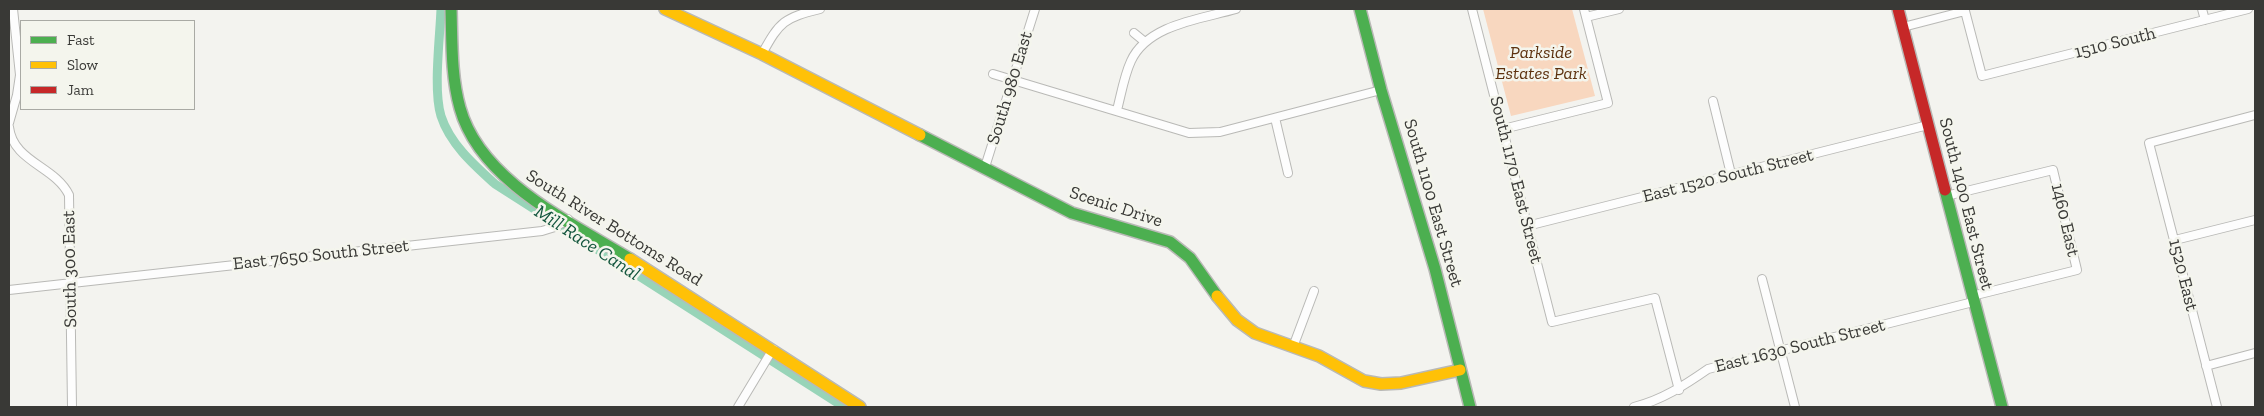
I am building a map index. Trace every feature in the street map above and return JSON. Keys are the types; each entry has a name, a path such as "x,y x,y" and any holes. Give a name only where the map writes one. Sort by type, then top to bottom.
{"street":[{"path":"9,123 19,85 13,9"},
{"name":"South River Bottoms Road","path":"451,9 453,82 458,104 470,134 489,162 504,178 562,223 860,407"},
{"name":"Scenic Drive","path":"665,9 762,54 1072,213 1114,223 1170,242 1200,270 1216,297 1236,320 1254,334 1321,357 1357,378 1379,384 1403,382 1460,370"},
{"path":"762,54 776,29 783,22 799,14 820,9"},
{"name":"South 980 East","path":"985,167 1014,81 1035,9"},
{"path":"1117,110 1131,61 1145,42 1167,29 1236,9"},
{"name":"South 1100 East Street","path":"1360,9 1381,90 1435,269 1470,407"},
{"name":"South 1170 East Street","path":"1472,9 1552,322 1655,298 1678,390"},
{"path":"1503,129 1608,103 1585,13 1619,9"},
{"name":"South 1400 East Street","path":"1898,9 2002,407"},
{"path":"2202,9 2205,20"},
{"name":"1510 South","path":"1903,27 1965,11 1982,76 2248,9"},
{"path":"1134,34 1145,42"},
{"path":"9,55 18,54"},
{"path":"993,74 1189,133 1220,132 1381,90"},
{"path":"1713,101 1731,174"},
{"name":"1520 East","path":"2217,407 2149,143 2255,115"},
{"path":"1275,118 1288,173"},
{"name":"East 1520 South Street","path":"1528,226 1928,125"},
{"name":"South 300 East","path":"9,127 14,144 20,152 60,182 69,195 72,407"},
{"name":"1460 East","path":"1946,196 2053,170 2077,270"},
{"path":"2175,240 2255,220"},
{"name":"East 7650 South Street","path":"9,290 532,232 562,223"},
{"name":"East 1630 South Street","path":"1634,407 1652,403 1678,390 1708,369 2077,270"},
{"path":"1762,279 1795,407"},
{"path":"1293,347 1314,291"},
{"path":"738,407 771,352"},
{"path":"2206,366 2255,353"}],"green space":[{"name":"Parkside Estates Park","path":"1483,9 1572,9 1595,96 1511,116"}],"waterway":[{"name":"Mill Race Canal","path":"441,9 437,78 441,116 450,136 471,162 495,184 844,407"}],"traffic: fast":[{"path":"451,9 452,59 457,96 471,134 487,157 507,178 530,197 630,259"},
{"path":"1360,9 1381,90 1435,269 1470,407"},
{"path":"920,135 1072,213 1170,242 1190,258 1217,296"},
{"path":"1945,190 2002,407"}],"traffic: slow":[{"path":"665,9 762,54 920,135"},
{"path":"630,259 860,407"},
{"path":"1217,296 1237,320 1255,333 1319,356 1364,381 1381,384 1401,383 1460,370"}],"traffic: jam":[{"path":"1898,9 1945,190"}]}
